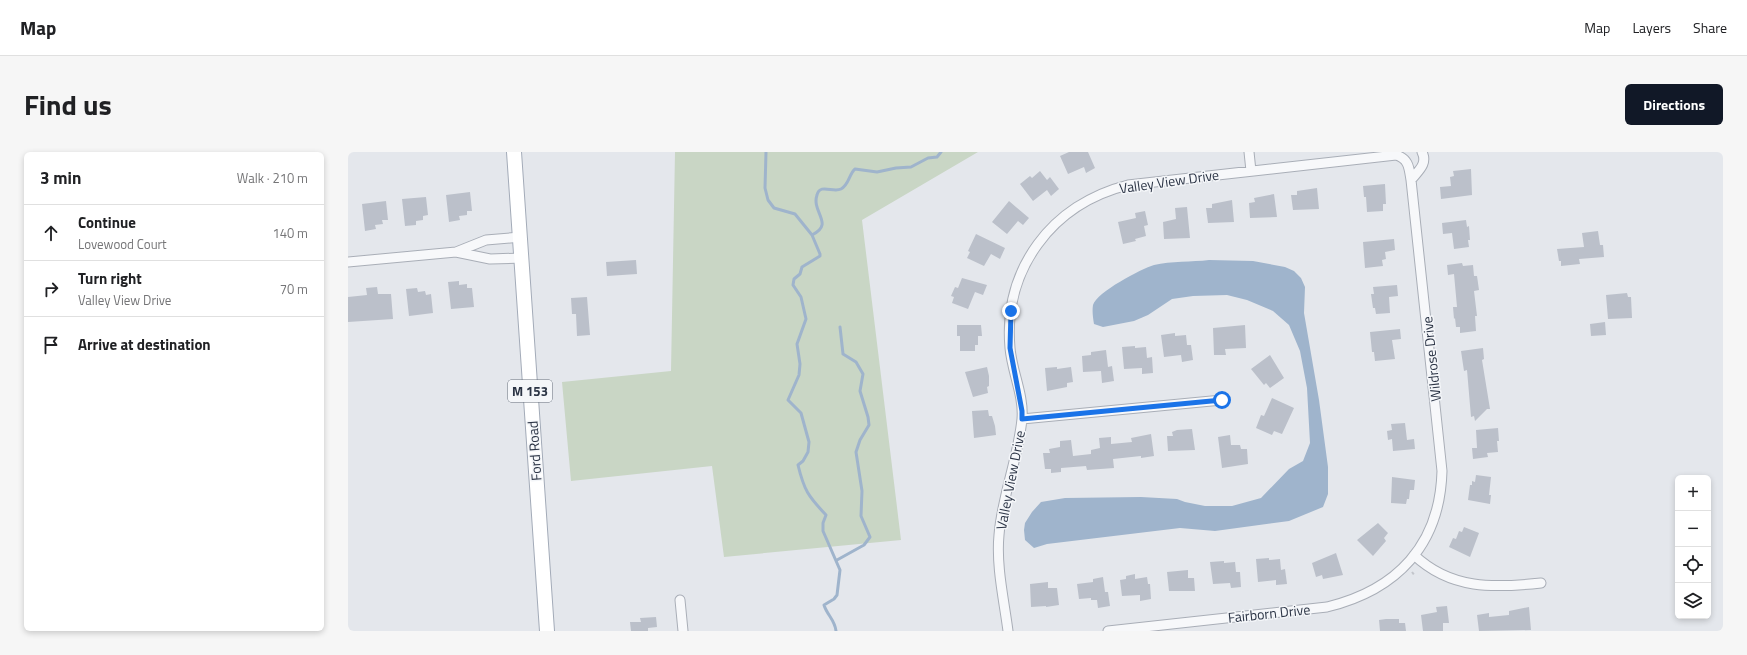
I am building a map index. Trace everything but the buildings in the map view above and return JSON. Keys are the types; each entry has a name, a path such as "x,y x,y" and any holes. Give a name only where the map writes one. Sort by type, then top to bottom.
{"main road":[{"name":"Ford Road","path":"514,152 547,631"}],"street":[{"path":"1249,152 1251,171"},
{"path":"1411,180 1424,165 1425,159 1422,152"},
{"name":"Valley View Drive","path":"1008,631 999,558 999,534 1002,514 1019,442 1022,419 1022,411 1010,348 1011,311 1021,274 1032,252 1048,230 1062,217 1096,195 1116,188 1140,183 1388,154 1404,158"},
{"name":"Wildrose Drive","path":"1404,158 1409,165 1411,180 1442,471 1440,495 1435,515 1427,535 1414,555"},
{"path":"348,262 456,252 486,240 521,237"},
{"path":"456,252 490,259 522,258"},
{"path":"1022,419 1222,400"},
{"path":"1414,555 1432,570 1466,583 1498,587 1541,583"},
{"name":"Fairborn Drive","path":"1108,631 1327,606 1346,602 1369,593 1384,584 1398,573 1414,555"},
{"path":"680,600 683,631"}],"path":[{"path":"1412,572 1415,576"}],"green space":[{"path":"675,152 978,152 862,220 901,540 724,557 712,466 571,481 562,382 671,371"}],"water":[{"path":"1209,260 1253,261 1285,267 1294,271 1301,278 1305,287 1304,313 1319,400 1328,467 1328,494 1323,507 1289,521 1215,531 1180,528 1047,544 1034,548 1025,540 1025,523 1041,502 1065,498 1141,497 1177,499 1205,506 1232,506 1261,498 1289,469 1303,461 1310,443 1307,388 1300,351 1289,325 1273,311 1247,300 1227,295 1193,296 1172,299 1148,315 1134,321 1103,327 1094,324 1093,305 1096,300 1102,294 1130,276 1154,265"}],"waterway":[{"path":"766,152 765,188 768,200 774,208 795,214 812,235 820,254 820,256 802,267 800,274 794,279 793,285 801,297 806,319 797,344 800,364 799,375 788,400 801,413 809,442 808,452 803,461 798,465 800,474 808,492 815,503 826,515 823,523 823,531 840,570 837,595 834,599 824,605 836,631"},
{"path":"812,235 819,231 822,226 816,201 819,191 824,189 841,189 846,185 855,169 877,172 911,167 928,158 937,157 941,152"},
{"path":"837,560 864,545 870,537 861,516 862,491 856,452 860,440 869,425 860,391 863,374 856,362 843,354 840,327"}],"route":[{"path":"1011,311 1009,328 1010,348 1018,387 1022,419 1222,400"}]}
